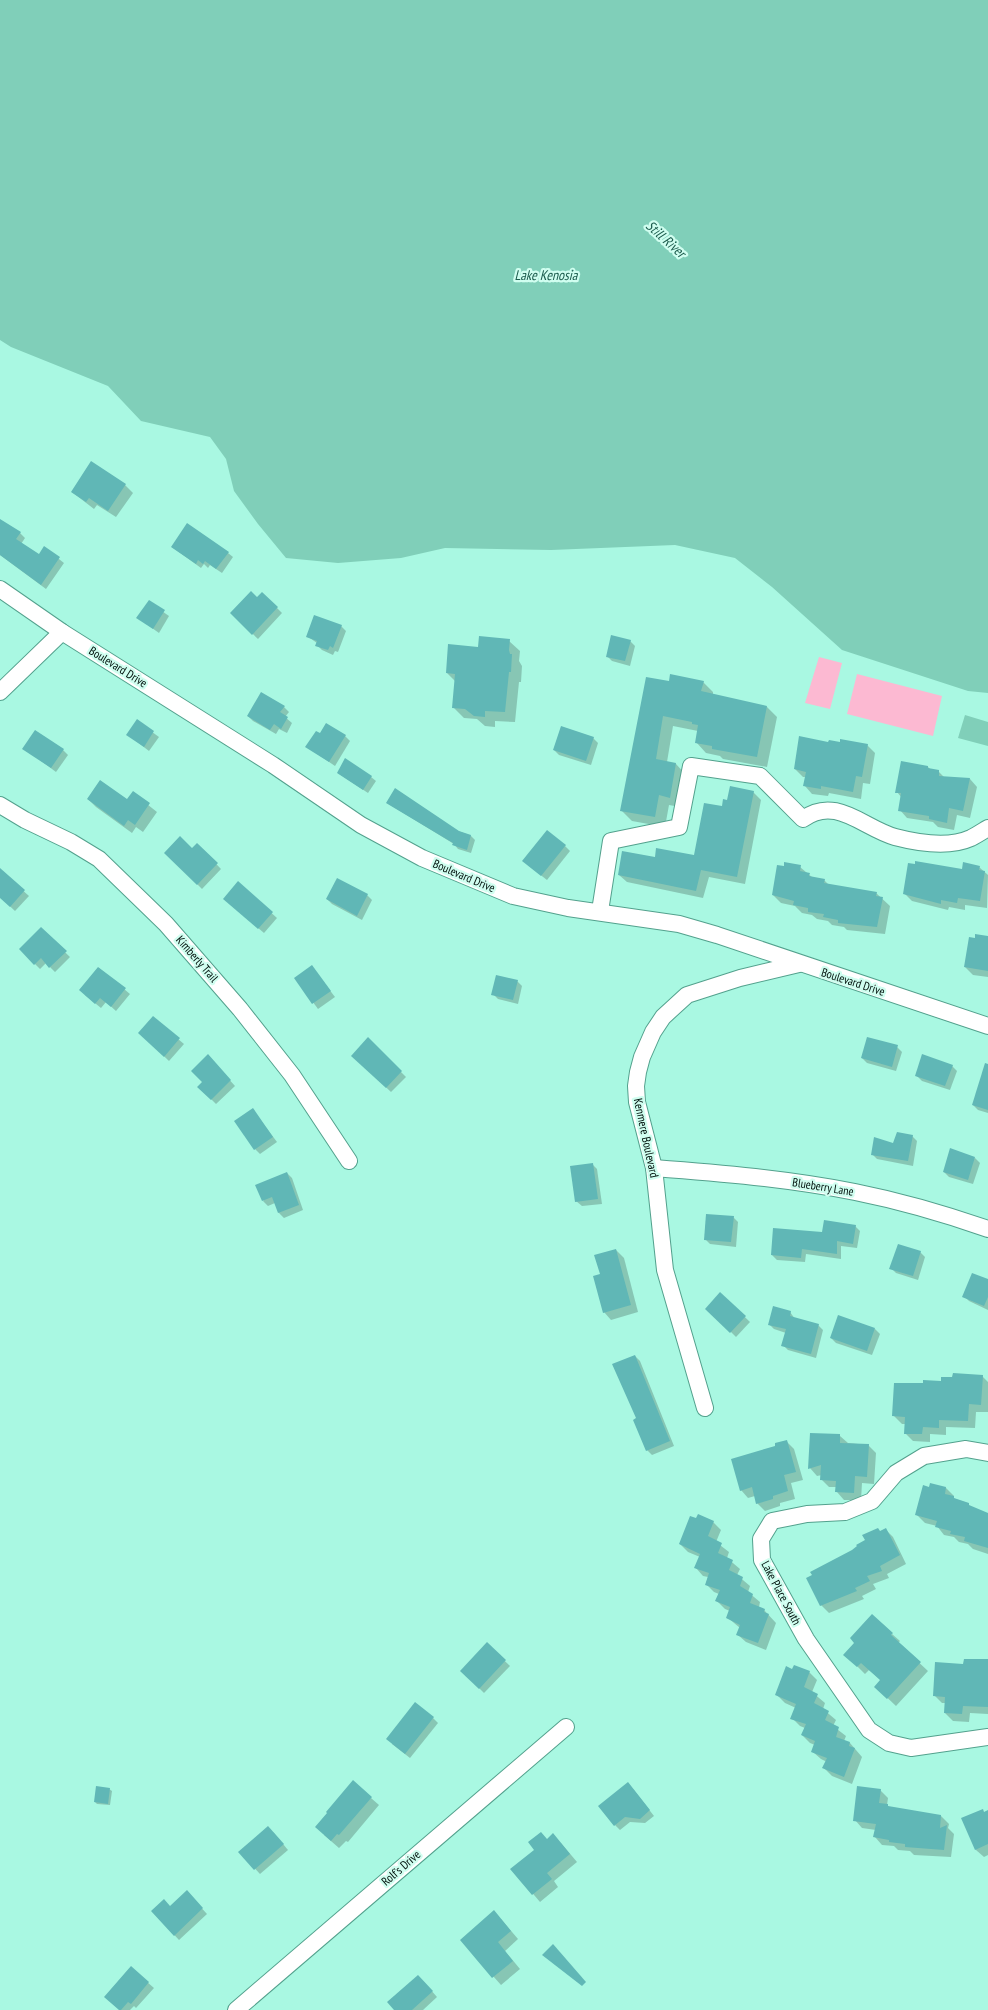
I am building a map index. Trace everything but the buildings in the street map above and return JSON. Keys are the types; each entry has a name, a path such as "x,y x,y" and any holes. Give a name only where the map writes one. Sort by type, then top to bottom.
{"street":[{"name":"Boulevard Drive","path":"0,589 62,632 274,765 377,835 445,869 513,896 568,908 600,911 679,924 988,1026"},
{"path":"0,692 62,632"},
{"path":"600,911 611,841 679,827 691,766 760,776 803,820 815,812 830,810 840,812 895,837 936,843 954,843 970,838 988,828"},
{"name":"Kimberly Trail","path":"0,805 25,820 71,842 99,859 166,924 240,1009 286,1068 349,1160"},
{"name":"Kenmere Boulevard","path":"704,1408 664,1270 654,1168 641,1122 636,1086 642,1057 647,1042 664,1016 688,995 704,988 799,964"},
{"name":"Blueberry Lane","path":"654,1168 738,1175 855,1192 947,1215 988,1229"},
{"name":"Lake Place South","path":"988,1453 966,1449 924,1456 896,1474 872,1501 845,1512 807,1514 772,1521 761,1539 762,1560 806,1639 869,1730 890,1743 912,1748 988,1737"},
{"name":"Rolf's Drive","path":"236,2010 566,1727"}],"shaded area":[{"path":"819,657 842,663 830,709 805,703"},
{"path":"857,674 942,696 933,736 847,714"}],"water":[{"name":"Lake Kenosia","path":"0,0 988,0 988,693 968,691 842,650 772,587 735,558 675,545 551,550 445,548 401,558 338,563 286,558 234,491 226,459 210,437 141,421 108,386 11,347 0,340"},
{"path":"965,715 988,722 988,746 958,738"}],"water label":[{"name":"Still River","path":"666,239"}]}
